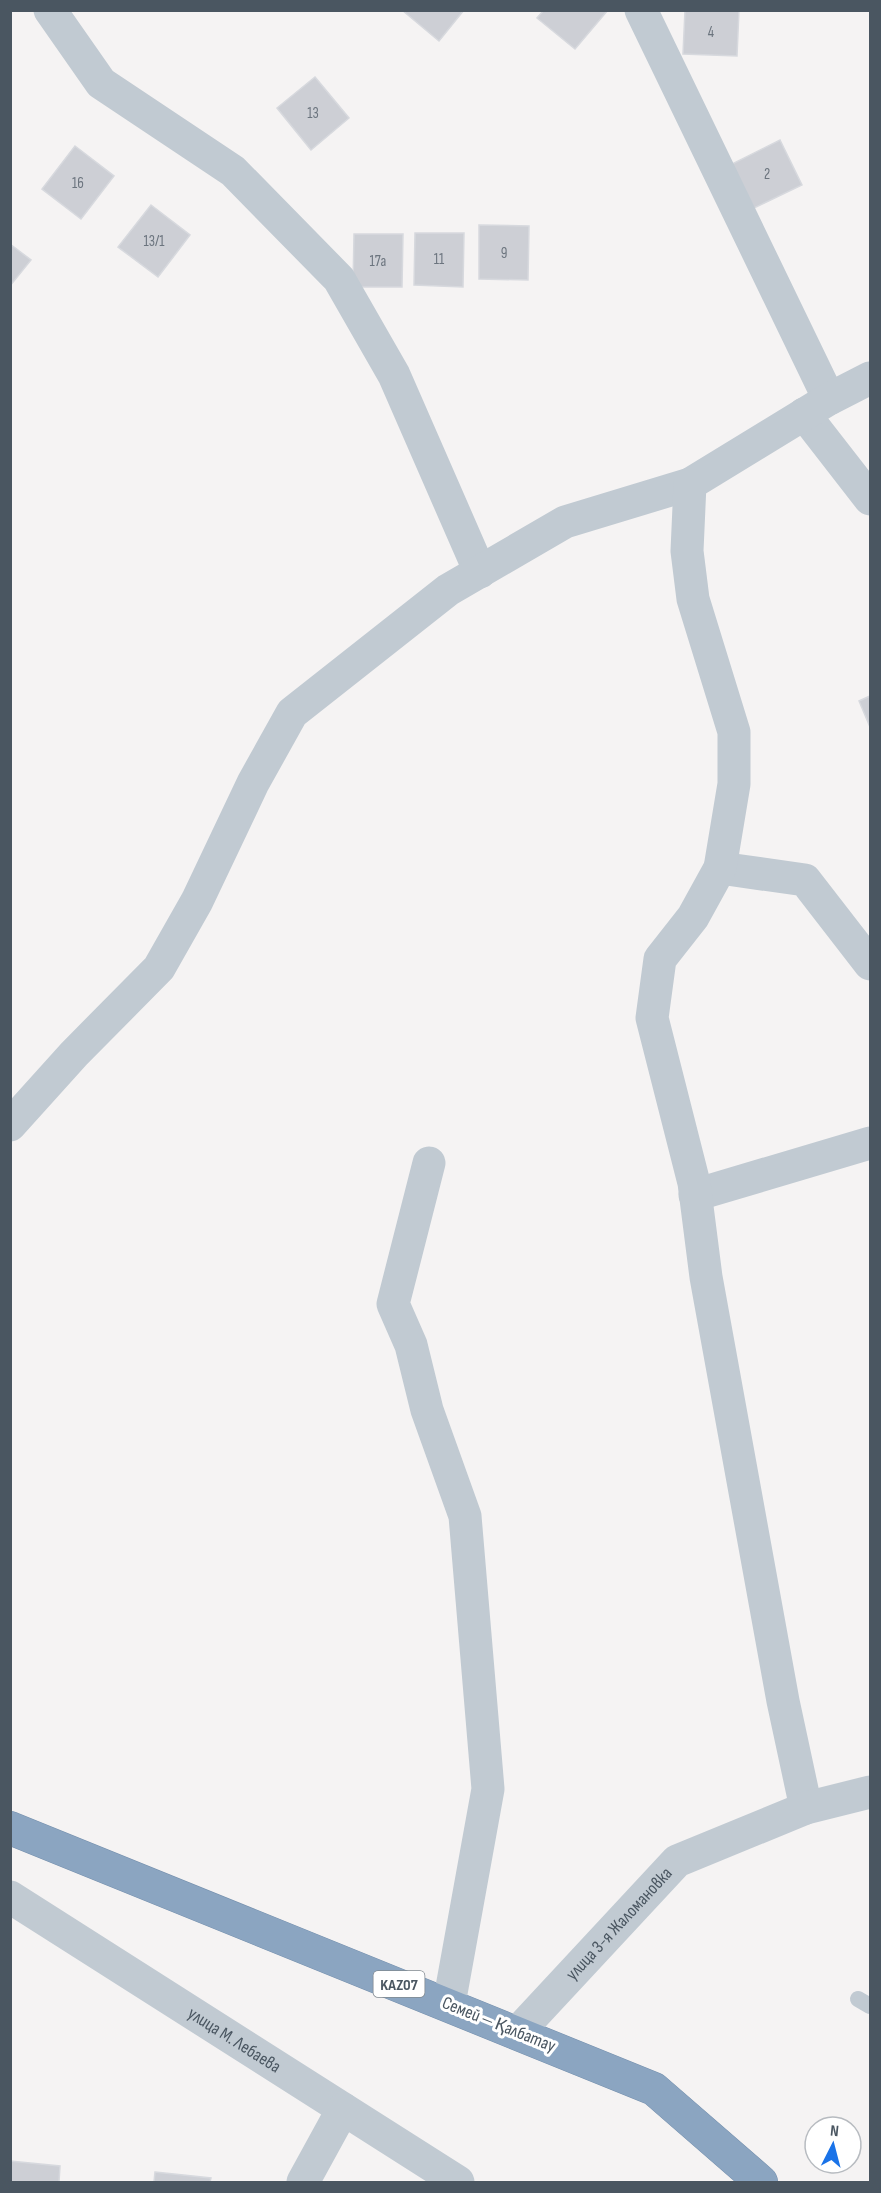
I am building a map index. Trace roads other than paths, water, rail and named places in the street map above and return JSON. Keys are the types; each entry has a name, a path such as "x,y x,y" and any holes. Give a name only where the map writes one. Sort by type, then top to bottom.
{"highway":[{"name":"Семей — Қалбатау","path":"10,1828 654,2089 761,2182"}],"street":[{"path":"50,10 101,83 233,171 339,279 394,375 480,572"},
{"path":"641,10 817,407 870,500"},
{"path":"10,1125 74,1054 159,968 197,901 253,783 292,713 448,590 565,522 690,483 870,378"},
{"path":"690,483 687,551 693,599 734,732 734,784 720,868 693,917 660,959 652,1018 694,1183 708,1289 783,1701 806,1808"},
{"path":"720,868 805,880 870,964"},
{"path":"695,1195 870,1143"},
{"path":"429,1163 393,1304 411,1344 427,1410 465,1516 488,1789 449,2004"},
{"name":"улица 3-я Жаломановка","path":"518,2032 677,1861 806,1808 870,1792"},
{"name":"улица М. Лебаева","path":"10,1897 458,2182"},
{"path":"303,2182 343,2109"}]}
